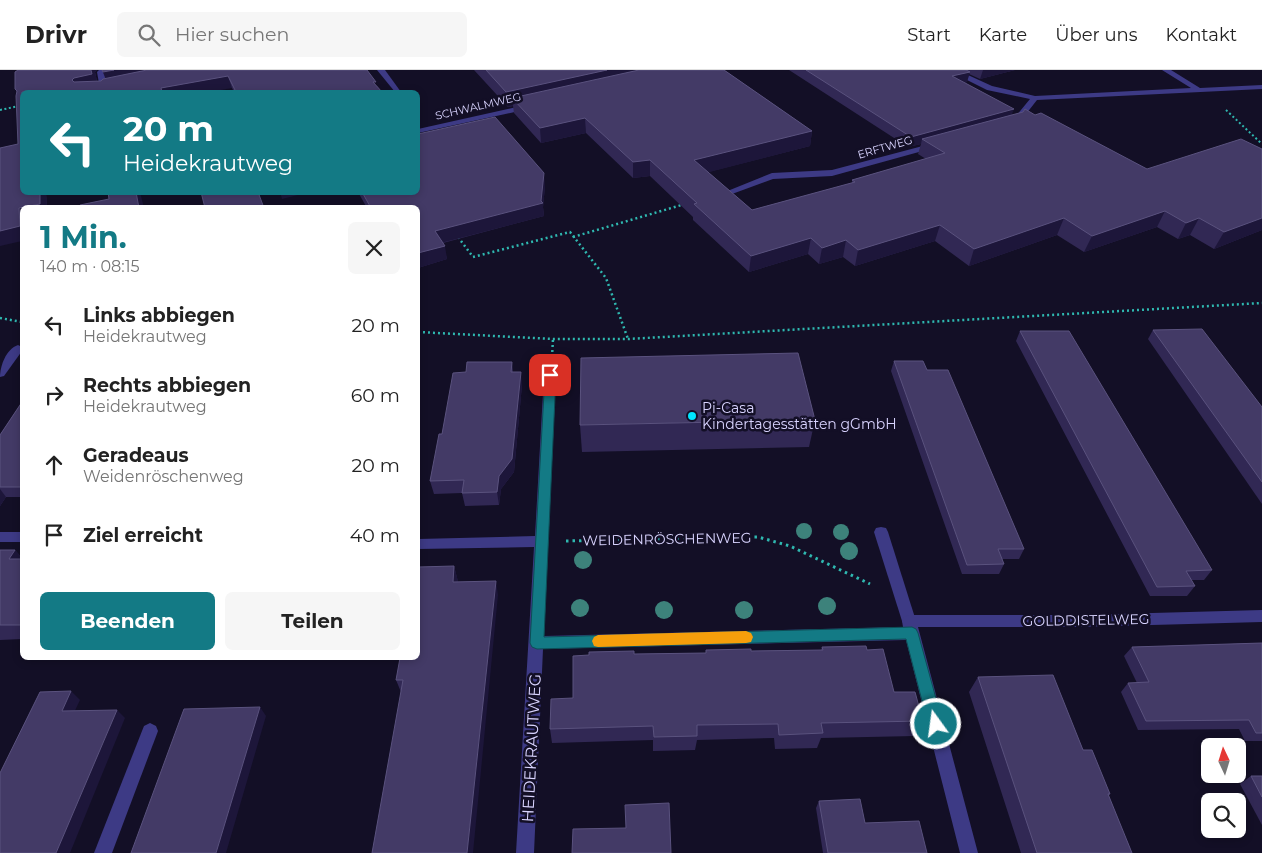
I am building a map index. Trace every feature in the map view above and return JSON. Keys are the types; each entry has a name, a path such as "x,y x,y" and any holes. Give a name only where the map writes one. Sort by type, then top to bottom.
{"street":[{"path":"104,70 101,72 100,89 114,87"},
{"path":"381,70 396,90"},
{"path":"951,70 990,88 1035,98 1262,87"},
{"path":"1166,70 1202,90"},
{"path":"1005,125 1014,123 1035,98"},
{"name":"SCHWALMWEG","path":"422,128 542,103"},
{"name":"ERFTWEG","path":"729,192 772,176 832,173 942,143"},
{"path":"0,374 18,349"},
{"path":"420,544 541,541 550,375"},
{"path":"881,532 910,627 969,853"},
{"path":"0,537 20,537"},
{"name":"HEIDEKRAUTWEG","path":"525,853 541,541"},
{"name":"GOLDDISTELWEG","path":"910,627 1262,616"},
{"path":"537,643 910,627"},
{"path":"103,853 150,732"}],"path":[{"path":"1202,90 1262,144"},
{"path":"0,110 20,105"},
{"path":"573,237 729,192"},
{"path":"456,234 473,257 570,232 606,278 628,339"},
{"path":"420,332 553,339 628,339 1262,303"},
{"path":"0,318 20,322"},
{"name":"WEIDENRÖSCHENWEG","path":"541,541 758,537 790,546 901,597"}],"building":[{"path":"18,70 91,70 92,74 74,78 72,80 74,82 101,81 147,70 367,70 376,82 373,82 380,90 235,90 228,76 161,88 162,90 20,90 20,195 40,195 40,204 20,205 20,226 0,231 0,148 18,144 15,72"},
{"path":"486,70 607,70 506,92"},
{"path":"639,70 724,70 812,131 694,160 752,210 855,182 852,180 945,153 922,139 1023,112 1025,109 1035,115 1041,113 1147,169 1241,139 1262,149 1262,218 1224,232 1199,218 1186,223 1165,211 1092,236 1064,218 974,249 940,225 858,250 846,240 822,248 811,238 751,256 694,204 697,203 650,160 633,162 585,118 540,128 512,98"},
{"path":"806,70 966,70 970,72 952,76 1014,109 911,137"},
{"path":"495,117 544,173 541,201 543,203 435,231 445,246 420,252 420,205 369,205 364,195 420,195 420,134"},
{"path":"108,195 137,195 138,205 80,205 109,199"},
{"path":"202,195 259,195 263,205 204,205"},
{"path":"1202,329 1262,407 1262,482 1153,330"},
{"path":"1020,331 1069,331 1212,570 1186,571 1195,586 1157,587"},
{"path":"798,353 815,420 580,425 581,358"},
{"path":"894,361 923,361 927,370 948,370 1024,549 998,549 1004,564 967,565"},
{"path":"467,362 512,362 511,372 521,372 512,459 499,476 497,492 462,493 464,480 430,481 439,434 442,434 453,373 466,372"},
{"path":"20,405 20,487 0,487 0,435"},
{"path":"0,550 15,550 9,559 20,559 20,625 0,625"},
{"path":"454,566 453,582 496,581 467,853 372,853 403,680 396,680 400,660 420,660 420,567"},
{"path":"1262,643 1262,733 1256,733 1249,720 1146,721 1128,683 1149,682 1132,647"},
{"path":"866,646 867,650 883,649 894,692 915,692 923,721 821,723 823,733 779,735 778,724 697,725 697,736 654,737 653,726 550,729 551,699 573,698 573,656 589,655 589,652 634,651 634,654 706,653 706,650 823,650 822,647"},
{"path":"1053,675 1083,750 1092,750 1132,853 1037,853 978,677"},
{"path":"71,691 62,711 117,710 56,853 0,853 0,773 40,692"},
{"path":"260,707 216,853 131,853 184,709"},
{"path":"1251,776 1262,776 1262,797"},
{"path":"860,799 865,823 919,821 927,853 828,853 819,801"},
{"path":"669,803 671,853 572,853 573,829 626,828 625,805"}],"slow traffic":[{"path":"598,641 746,637"}],"place":[{"name":"Pi-Casa Kindertagesstätten gGmbH","path":"692,416"}],"route":[{"path":"550,375 537,643 912,633 936,724"}]}
